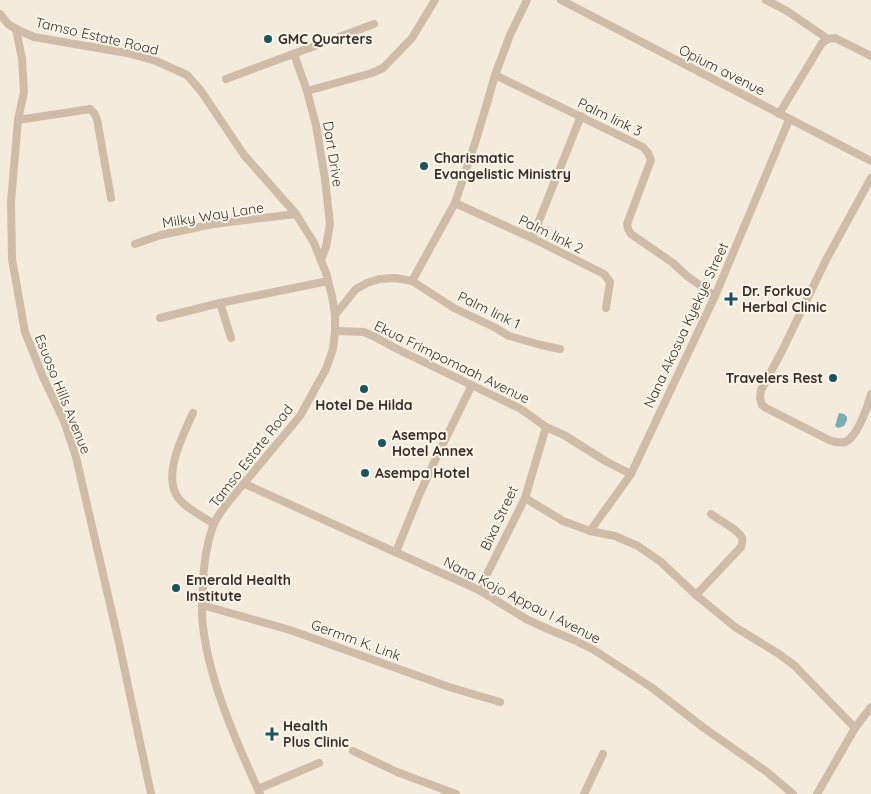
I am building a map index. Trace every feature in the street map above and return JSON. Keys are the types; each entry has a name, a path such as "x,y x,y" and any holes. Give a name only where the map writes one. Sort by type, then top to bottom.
{"street":[{"path":"307,91 372,73 383,68 412,38 435,0"},
{"path":"335,315 356,289 367,283 395,278 412,281 455,203 476,140 494,75 527,0"},
{"name":"Opium avenue","path":"560,0 871,161"},
{"path":"766,0 787,11 828,38 836,38 871,56"},
{"name":"Tamso Estate Road","path":"0,14 8,24 40,39 127,53 156,62 187,75 201,91 244,155 296,214 314,243 328,280 335,315 335,332 333,349 326,369 300,416 225,506 214,524 204,563 202,605 205,638 215,677 233,731 259,791"},
{"path":"226,79 374,24"},
{"name":"Esuoso Hills Avenue","path":"16,29 22,59 24,92 18,120 11,202 11,252 26,332 46,385 64,421 73,447 119,643 151,794"},
{"path":"779,114 822,43 828,38"},
{"name":"Dart Drive","path":"294,54 316,125 330,224 326,247 321,260"},
{"name":"Palm link 3","path":"494,75 643,147 651,160 628,224 628,230 715,296"},
{"path":"18,120 90,109 97,119 111,198"},
{"path":"532,238 581,116"},
{"name":"Nana Akosua Kyekye Street","path":"590,531 631,474 715,296 789,120"},
{"path":"871,178 826,260 761,390 760,398 762,405 766,408 829,440 844,442 854,435 871,394"},
{"name":"Palm link 2","path":"455,203 532,238 604,274 610,282 606,308"},
{"name":"Milky Way Lane","path":"135,244 162,235 213,224 296,214"},
{"path":"160,318 328,280"},
{"name":"Palm link 1","path":"412,281 454,308 509,336 560,349"},
{"path":"220,303 230,338"},
{"name":"Ekua Frimpomaah Avenue","path":"335,332 364,332 521,409 546,426 631,474"},
{"path":"396,552 420,493 472,385"},
{"path":"193,413 180,441 173,465 173,486 174,491 183,504 214,524"},
{"name":"Bixa Street","path":"479,590 525,498 546,426"},
{"name":"Nana Kojo Appau I Avenue","path":"245,484 479,590 526,619 574,640 614,662 767,772 793,794"},
{"path":"525,498 563,520 590,531 615,536 638,546 661,562 696,595 735,627 795,666 855,728"},
{"path":"696,595 741,547 743,542 742,537 738,533 711,514"},
{"name":"Germm K. Link","path":"202,605 290,630 449,687 500,702"},
{"path":"817,794 855,728 871,707"},
{"path":"352,750 397,772 456,794"},
{"path":"584,794 603,754"},
{"path":"259,791 319,763"}],"water":[{"path":"839,413 844,414 847,420 844,426 838,428 835,426"}],"place":[{"name":"GMC Quarters","path":"268,39"},
{"name":"Charismatic Evangelistic Ministry","path":"424,166"},
{"name":"Dr. Forkuo Herbal Clinic","path":"731,299"},
{"name":"Travelers Rest","path":"833,378"},
{"name":"Hotel De Hilda","path":"364,389"},
{"name":"Asempa Hotel Annex","path":"382,443"},
{"name":"Asempa Hotel","path":"365,473"},
{"name":"Emerald Health Institute","path":"176,588"},
{"name":"Health Plus Clinic","path":"272,734"}]}
